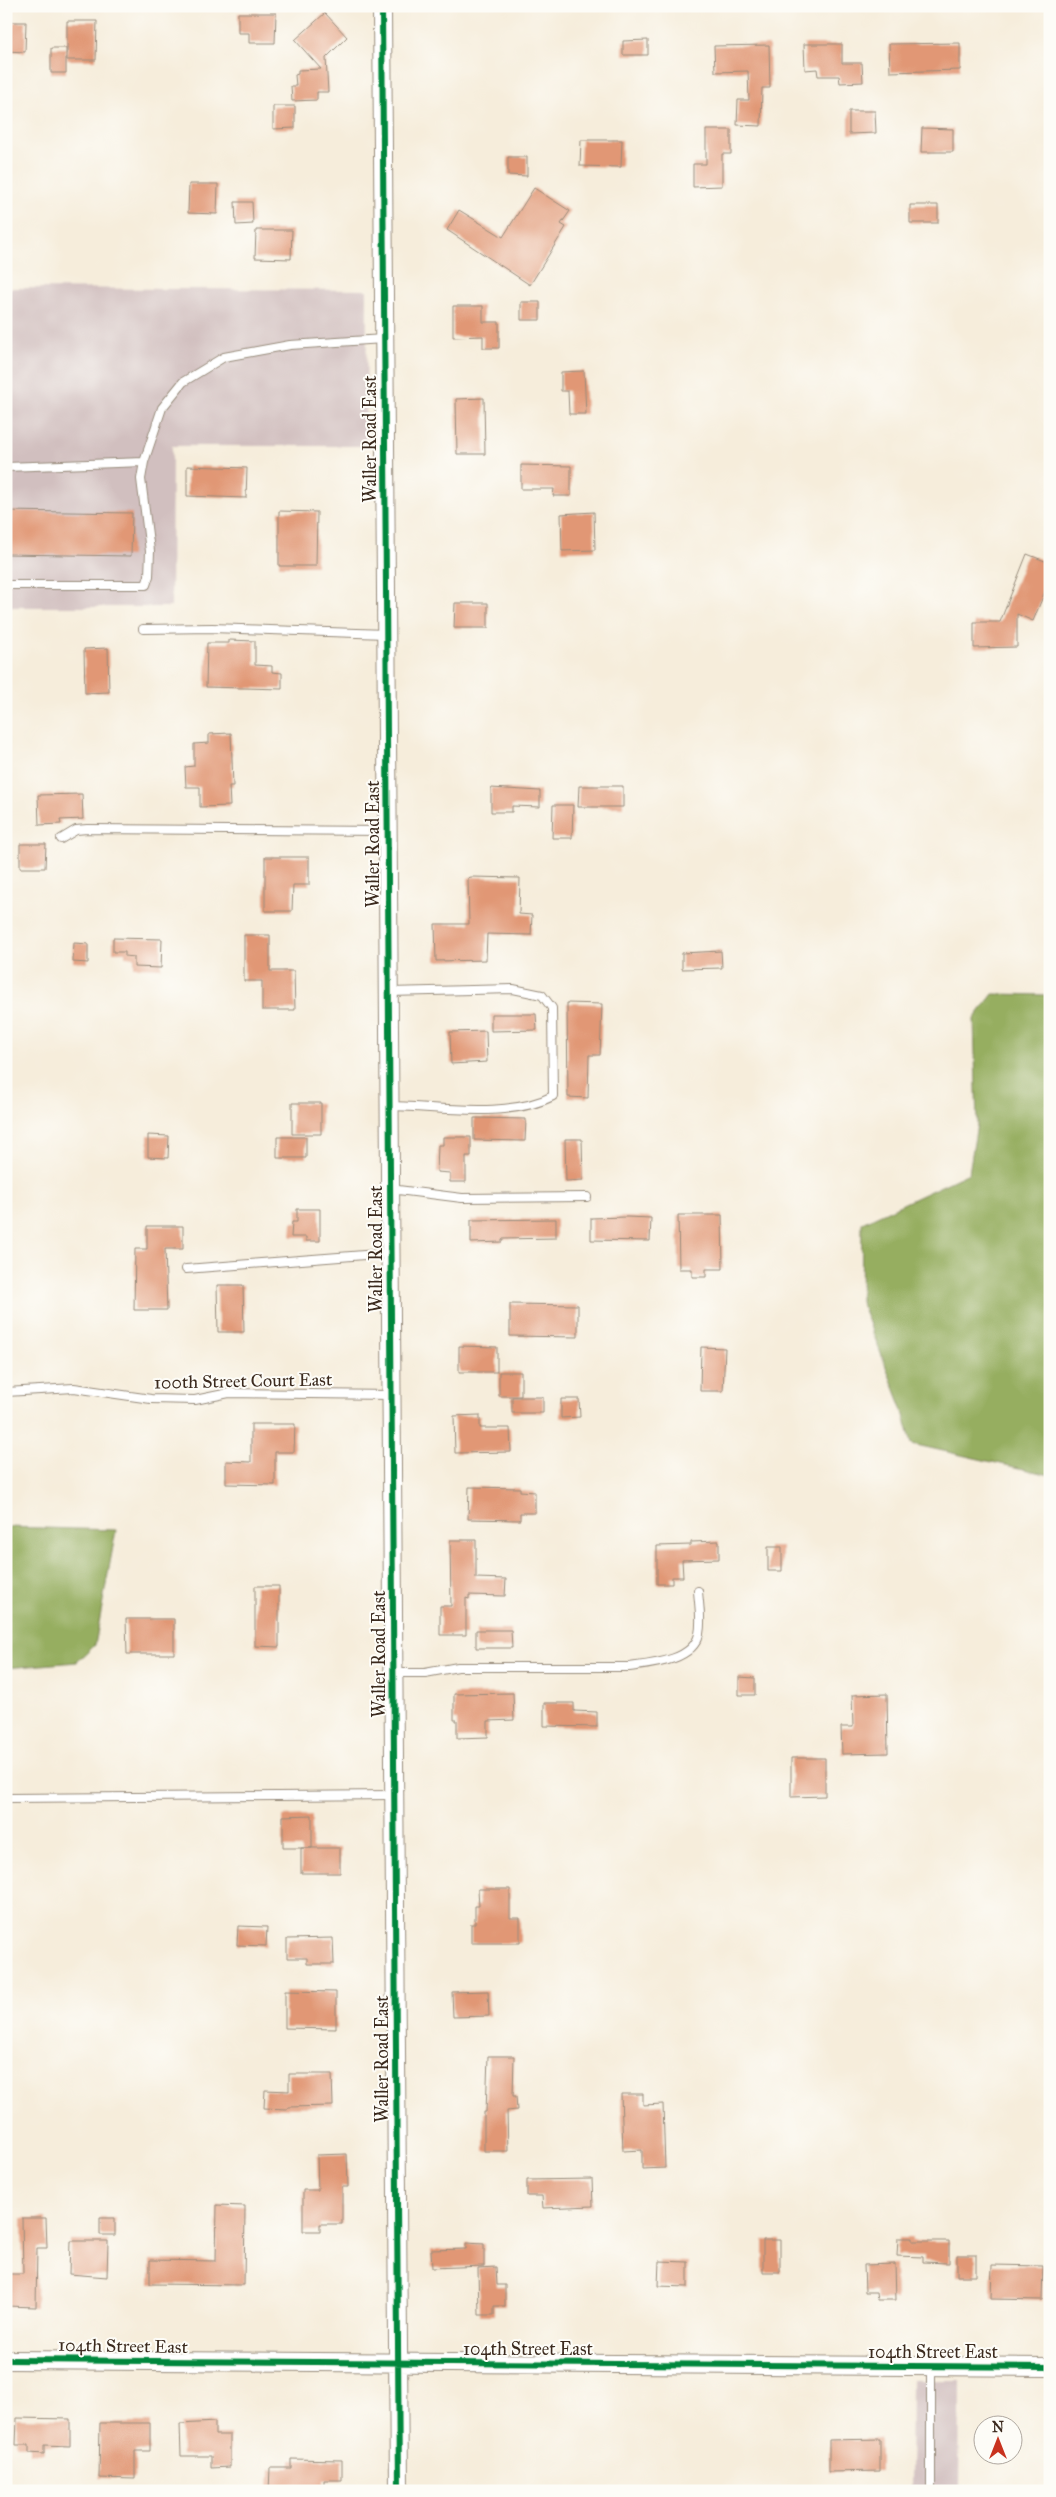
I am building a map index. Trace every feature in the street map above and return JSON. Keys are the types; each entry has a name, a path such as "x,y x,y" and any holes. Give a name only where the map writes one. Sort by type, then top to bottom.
{"street":[{"name":"Waller Road East","path":"382,6 399,2491"},
{"name":"104th Street East","path":"6,2360 1050,2368"}],"lane":[{"path":"6,585 146,585 149,576 150,551 141,479 144,462 162,408 183,382 224,357 290,345 384,339"},
{"path":"6,467 144,462"},
{"path":"143,629 212,628 386,634"},
{"path":"60,839 76,830 87,829 388,831"},
{"path":"389,992 513,989 542,995 552,1008 553,1096 538,1104 511,1110 390,1106"},
{"path":"390,1189 462,1198 587,1197"},
{"path":"186,1269 390,1253"},
{"name":"100th Street Court East","path":"6,1392 74,1388 151,1399 195,1400 229,1393 392,1395"},
{"path":"394,1673 425,1673 458,1668 657,1664 681,1654 695,1644 699,1633 698,1591"},
{"path":"6,1798 395,1795"},
{"path":"931,2366 931,2491"}],"shaded area":[{"path":"6,288 367,290 366,446 172,446 171,607 6,607"},
{"path":"912,2380 960,2380 959,2491 911,2491"}],"green space":[{"path":"993,994 1050,995 1050,1475 912,1444 902,1408 861,1302 862,1223 969,1173 977,1124 974,1019"},
{"path":"6,1527 116,1530 95,1645 77,1662 6,1668"}],"building":[{"path":"238,13 276,13 275,43 249,43 249,33 238,33"},
{"path":"325,13 347,37 326,58 328,92 317,92 317,100 292,101 291,86 296,86 295,75 298,74 298,70 321,69 295,40"},
{"path":"67,21 97,21 96,60 67,60"},
{"path":"6,22 26,22 25,52 6,51"},
{"path":"648,40 648,55 623,55 623,41"},
{"path":"960,43 960,70 890,72 889,44"},
{"path":"804,44 842,44 842,63 862,63 863,82 840,83 839,76 818,76 817,69 805,70"},
{"path":"769,45 770,88 762,88 761,126 737,125 738,100 749,100 748,71 715,72 714,46"},
{"path":"51,48 66,48 66,73 51,73"},
{"path":"273,106 295,106 295,128 273,129"},
{"path":"849,111 875,111 876,133 849,134"},
{"path":"922,128 953,129 953,152 921,152"},
{"path":"706,130 731,130 731,154 722,154 722,186 693,187 693,164 706,164"},
{"path":"581,140 622,140 621,167 580,166"},
{"path":"508,157 527,157 527,176 508,175"},
{"path":"189,184 218,184 217,214 188,213"},
{"path":"534,188 570,211 561,224 566,227 530,285 447,230 459,210 503,237"},
{"path":"235,202 252,202 253,224 236,225"},
{"path":"910,205 938,205 938,223 910,223"},
{"path":"256,230 292,230 291,259 255,258"},
{"path":"521,302 540,302 540,320 521,320"},
{"path":"453,306 483,306 483,322 499,322 499,348 483,348 483,336 453,337"},
{"path":"584,371 586,414 569,414 568,391 561,391 561,372"},
{"path":"484,398 485,454 457,454 456,399"},
{"path":"521,465 571,466 571,496 553,496 554,489 521,489"},
{"path":"187,466 247,468 246,498 187,496"},
{"path":"6,511 132,513 131,556 6,554"},
{"path":"279,511 317,512 316,566 279,566"},
{"path":"594,512 595,550 562,551 561,514"},
{"path":"1027,554 1050,563 1050,579 1033,621 1017,614 1017,647 974,648 974,622 1000,622"},
{"path":"455,603 488,603 488,628 454,628"},
{"path":"229,640 255,641 255,665 272,666 272,672 282,673 282,689 206,687 207,643 229,643"},
{"path":"108,648 109,692 85,693 84,649"},
{"path":"231,733 233,786 229,786 230,806 200,807 200,787 186,787 185,767 194,766 194,744 209,743 209,734"},
{"path":"579,786 623,786 623,807 578,807"},
{"path":"491,788 540,791 540,807 512,806 512,812 491,812"},
{"path":"82,794 83,819 60,820 61,824 39,825 38,795"},
{"path":"553,805 573,805 572,838 552,838"},
{"path":"20,844 46,844 45,868 20,868"},
{"path":"265,857 309,857 309,885 293,885 292,911 265,911"},
{"path":"468,878 520,878 519,914 532,915 531,935 487,934 486,960 436,961 435,924 469,924"},
{"path":"244,935 270,935 270,971 294,971 295,1010 262,1010 262,981 244,981"},
{"path":"113,938 162,939 161,968 134,967 134,957 125,956 125,952 113,952"},
{"path":"74,943 88,944 88,963 73,962"},
{"path":"721,951 722,968 682,969 682,953"},
{"path":"567,1003 602,1004 600,1055 589,1055 588,1098 568,1097"},
{"path":"491,1014 536,1014 537,1030 491,1031"},
{"path":"486,1031 487,1062 451,1064 450,1032"},
{"path":"292,1103 321,1103 321,1134 292,1134"},
{"path":"474,1118 526,1119 525,1141 474,1140"},
{"path":"148,1135 169,1136 168,1158 148,1157"},
{"path":"277,1137 306,1137 306,1158 277,1158"},
{"path":"443,1137 471,1137 471,1156 466,1156 466,1182 450,1182 450,1173 437,1172 438,1145 443,1145"},
{"path":"565,1139 582,1139 583,1180 566,1181"},
{"path":"297,1209 320,1209 320,1241 306,1241 306,1237 291,1237 292,1222 297,1222"},
{"path":"678,1215 722,1215 723,1269 706,1269 706,1277 692,1277 692,1269 679,1269"},
{"path":"591,1218 651,1218 650,1241 591,1240"},
{"path":"556,1219 556,1238 502,1239 502,1242 471,1243 471,1220"},
{"path":"147,1226 183,1226 183,1249 165,1249 167,1310 134,1310 135,1249 147,1249"},
{"path":"217,1285 243,1285 244,1332 218,1332"},
{"path":"510,1304 578,1305 578,1337 510,1336"},
{"path":"459,1346 497,1347 497,1372 459,1372"},
{"path":"701,1347 725,1348 723,1391 700,1391"},
{"path":"499,1372 521,1372 521,1396 499,1396"},
{"path":"512,1397 543,1397 543,1413 512,1413"},
{"path":"561,1399 579,1399 580,1417 561,1418"},
{"path":"480,1415 480,1428 510,1428 511,1452 455,1453 454,1416"},
{"path":"251,1424 295,1424 294,1452 275,1452 275,1485 226,1484 226,1461 251,1462"},
{"path":"469,1487 520,1488 520,1491 535,1492 535,1513 520,1513 520,1520 468,1519"},
{"path":"450,1540 476,1540 476,1578 506,1579 505,1596 469,1595 469,1599 466,1598 466,1635 440,1635 440,1606 451,1606"},
{"path":"719,1541 719,1559 682,1560 683,1577 672,1577 672,1584 657,1584 657,1546 691,1545 691,1542"},
{"path":"768,1547 782,1547 782,1571 768,1571"},
{"path":"255,1586 279,1586 279,1647 255,1646"},
{"path":"126,1619 174,1619 174,1654 127,1654"},
{"path":"476,1630 511,1630 512,1648 476,1648"},
{"path":"739,1677 755,1678 755,1695 739,1695"},
{"path":"513,1693 514,1720 488,1721 488,1737 457,1738 457,1720 454,1720 454,1694"},
{"path":"887,1694 888,1753 842,1754 841,1727 853,1727 852,1695"},
{"path":"544,1703 574,1703 574,1711 597,1712 597,1727 544,1726"},
{"path":"791,1758 825,1758 825,1796 791,1797"},
{"path":"312,1815 312,1848 283,1848 283,1816"},
{"path":"301,1848 340,1848 340,1873 301,1873"},
{"path":"478,1889 510,1889 510,1918 520,1918 520,1943 471,1943 471,1924 475,1924 475,1906 479,1906"},
{"path":"238,1926 267,1927 266,1946 237,1945"},
{"path":"333,1938 334,1964 307,1964 307,1958 287,1958 287,1939"},
{"path":"285,1991 336,1992 336,2029 285,2028"},
{"path":"488,1991 489,2016 453,2017 452,1992"},
{"path":"488,2056 514,2056 513,2096 516,2096 517,2110 507,2111 508,2151 484,2151 484,2112 486,2112"},
{"path":"289,2074 332,2074 333,2106 288,2107 287,2109 264,2108 265,2090 289,2091"},
{"path":"621,2094 643,2094 643,2105 663,2104 665,2168 642,2169 642,2150 623,2151"},
{"path":"347,2154 348,2187 342,2187 342,2224 320,2224 320,2231 303,2231 303,2190 318,2190 317,2155"},
{"path":"592,2179 593,2206 543,2208 542,2196 527,2196 527,2180"},
{"path":"217,2205 245,2206 244,2285 150,2284 150,2260 216,2261"},
{"path":"22,2218 46,2218 47,2248 37,2248 36,2307 6,2306 6,2274 23,2274"},
{"path":"100,2218 115,2218 115,2235 100,2235"},
{"path":"898,2238 912,2238 912,2241 949,2241 949,2263 923,2262 923,2257 897,2256"},
{"path":"763,2240 780,2240 780,2272 763,2272"},
{"path":"70,2241 108,2241 107,2277 69,2274"},
{"path":"466,2243 484,2244 484,2266 432,2268 431,2250 466,2249"},
{"path":"957,2255 976,2255 976,2276 957,2276"},
{"path":"659,2261 688,2262 688,2287 658,2286"},
{"path":"895,2264 896,2300 877,2300 876,2292 865,2292 864,2265"},
{"path":"992,2265 1043,2266 1042,2300 991,2299"},
{"path":"496,2267 497,2285 505,2285 505,2306 494,2306 494,2315 479,2315 478,2268"},
{"path":"17,2418 70,2419 70,2446 44,2445 44,2454 29,2453 29,2445 16,2445"},
{"path":"215,2422 215,2435 230,2435 230,2467 211,2468 211,2456 181,2456 180,2424"},
{"path":"100,2423 150,2423 150,2451 135,2451 135,2479 99,2478"},
{"path":"880,2439 880,2471 829,2472 829,2440"},
{"path":"291,2459 342,2460 342,2480 324,2480 324,2491 269,2491 270,2468 291,2468"}],"cycle path":[{"path":"382,6 399,2491"},
{"path":"6,2360 1050,2367"}]}
